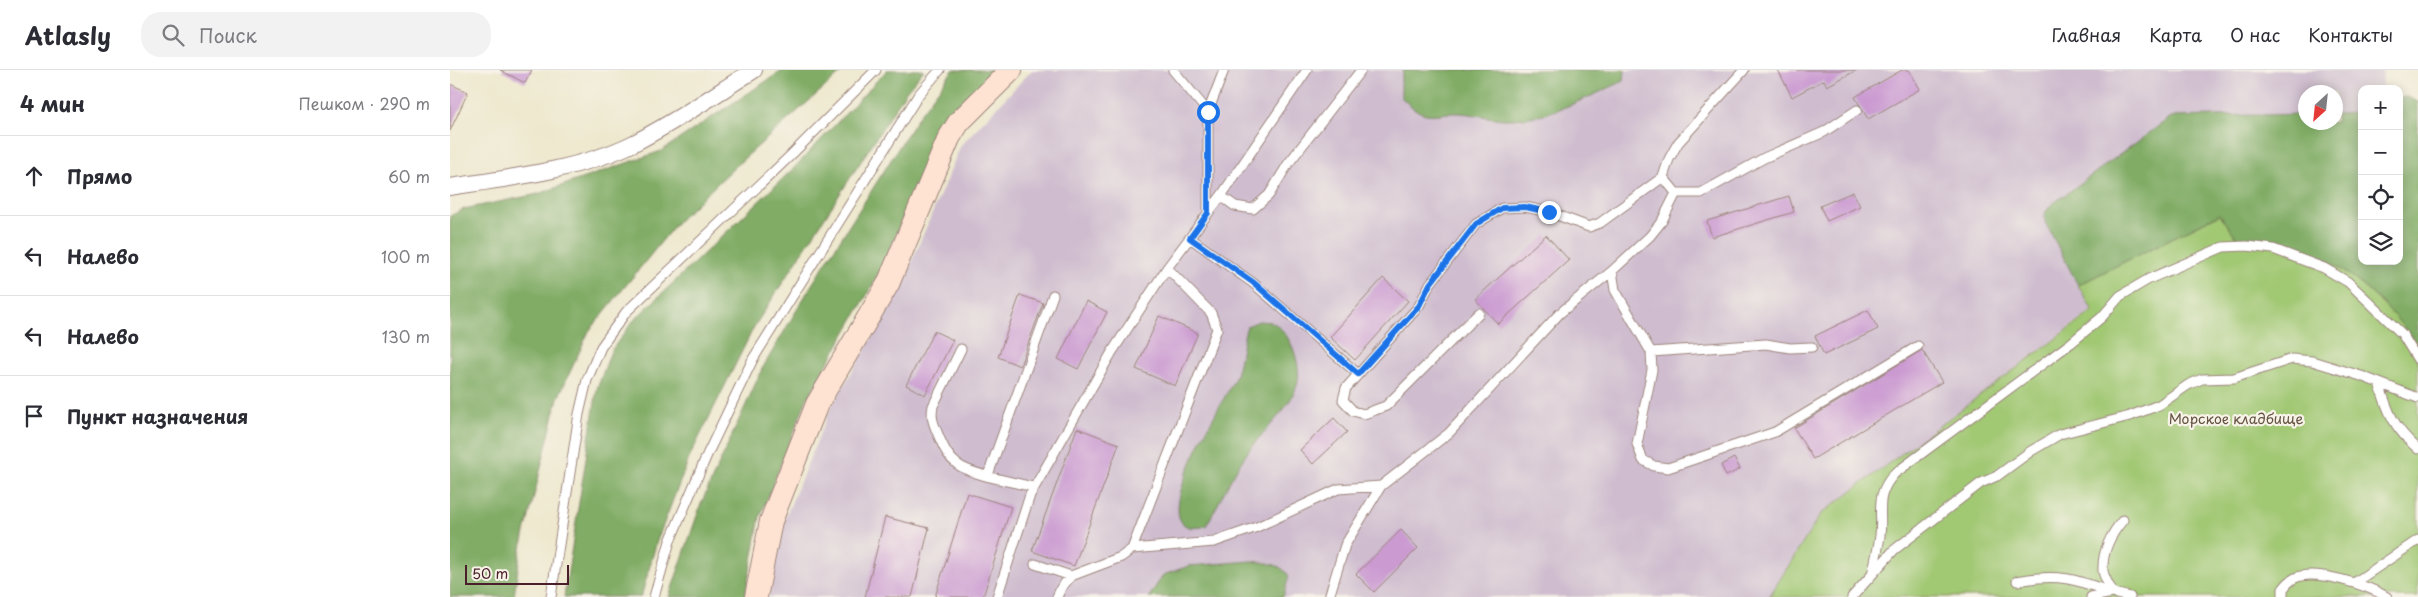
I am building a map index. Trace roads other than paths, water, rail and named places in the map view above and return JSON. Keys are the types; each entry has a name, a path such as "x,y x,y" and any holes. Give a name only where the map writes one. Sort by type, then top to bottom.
{"main road":[{"path":"756,597 771,521 817,404 888,284 948,138 959,122 1011,70"}],"street":[{"path":"450,187 550,169 618,150 657,131 754,70"}],"lane":[{"path":"551,597 579,414 588,380 601,347 626,312 790,156 876,70"},
{"path":"654,597 670,542 707,455 754,359 919,94 940,70"},
{"path":"1173,70 1208,112"},
{"path":"1208,213 1208,112 1224,70"},
{"path":"997,597 1033,488 1112,352 1168,268 1221,196 1307,70"},
{"path":"1221,196 1235,206 1253,209 1269,195 1288,164 1361,70"},
{"path":"1478,313 1386,406 1364,414 1353,411 1343,400 1346,388 1419,306 1430,284 1476,224 1502,208 1525,207 1549,212 1589,227 1600,222 1663,177 1669,159 1678,143 1744,70"},
{"path":"1676,193 1701,193 1764,158 1824,132 1857,110"},
{"path":"1663,177 1676,193"},
{"path":"1329,597 1345,545 1381,486 1449,433 1560,313 1612,271 1650,236 1662,221 1676,193"},
{"path":"1190,238 1254,283 1358,374"},
{"path":"1872,574 1880,535 1879,504 1886,483 1894,474 2072,343 2102,317 2120,296 2149,280 2223,247 2246,246 2272,249 2324,268 2348,282 2402,334 2418,360"},
{"path":"1132,549 1217,329 1212,313 1168,268"},
{"path":"1612,271 1614,290 1651,352 1652,370 1637,444 1643,460 1654,466 1668,468 1775,432 1918,346"},
{"path":"988,475 1053,295"},
{"path":"1651,352 1766,344 1790,348 1812,348"},
{"path":"961,350 933,406 932,421 946,453 957,465 970,472 988,475 1033,488"},
{"path":"1852,597 1894,550 1936,516 2031,451 2060,434 2102,424 2159,405 2188,385 2202,379 2234,378 2292,359 2312,361 2418,398"},
{"path":"2379,383 2388,413 2401,435 2418,449"},
{"path":"1057,597 1061,588 1071,576 1121,557 1132,549 1214,542 1257,527 1338,489 1381,486"},
{"path":"2113,593 2103,573 2105,550 2113,532 2123,520"},
{"path":"2354,584 2418,540"},
{"path":"1035,564 1071,576"},
{"path":"2283,597 2283,588 2296,578 2318,575 2354,584 2387,597"},
{"path":"2017,581 2059,576 2082,581 2113,593 2130,597"},
{"path":"2091,597 2113,593"}],"park label":[{"name":"Морское кладбище","path":"2236,419"}]}
